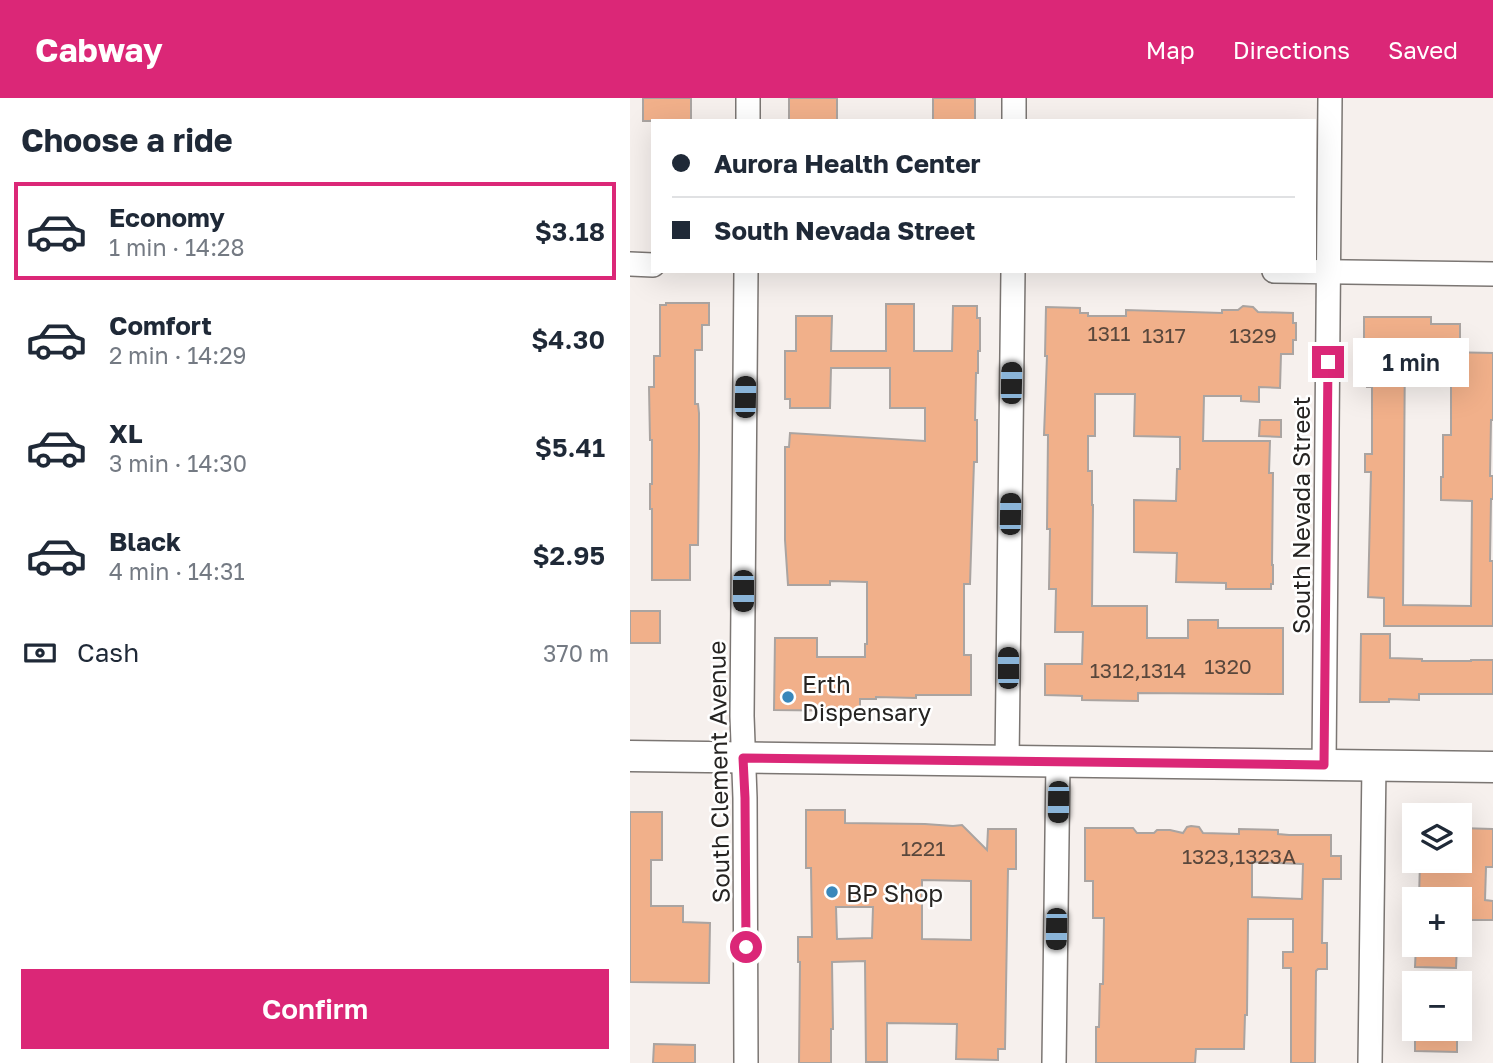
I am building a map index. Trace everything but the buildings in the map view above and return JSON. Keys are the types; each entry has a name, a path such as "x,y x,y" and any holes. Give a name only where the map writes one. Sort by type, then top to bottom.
{"main road":[{"path":"630,756 1493,767"}],"street":[{"path":"748,98 748,119"},
{"path":"1014,98 1014,119"},
{"name":"South Nevada Street","path":"1324,765 1330,98"},
{"path":"630,264 651,265"},
{"path":"1316,272 1493,274"},
{"name":"South Clement Avenue","path":"746,273 742,716 746,1063"},
{"path":"1007,761 1013,273"},
{"path":"1054,1063 1058,762"},
{"path":"1370,1063 1374,765"}],"place":[{"name":"Erth Dispensary","path":"788,697"},
{"name":"BP Shop","path":"832,892"}],"route":[{"path":"746,947 743,758 1324,765 1328,362"}]}
